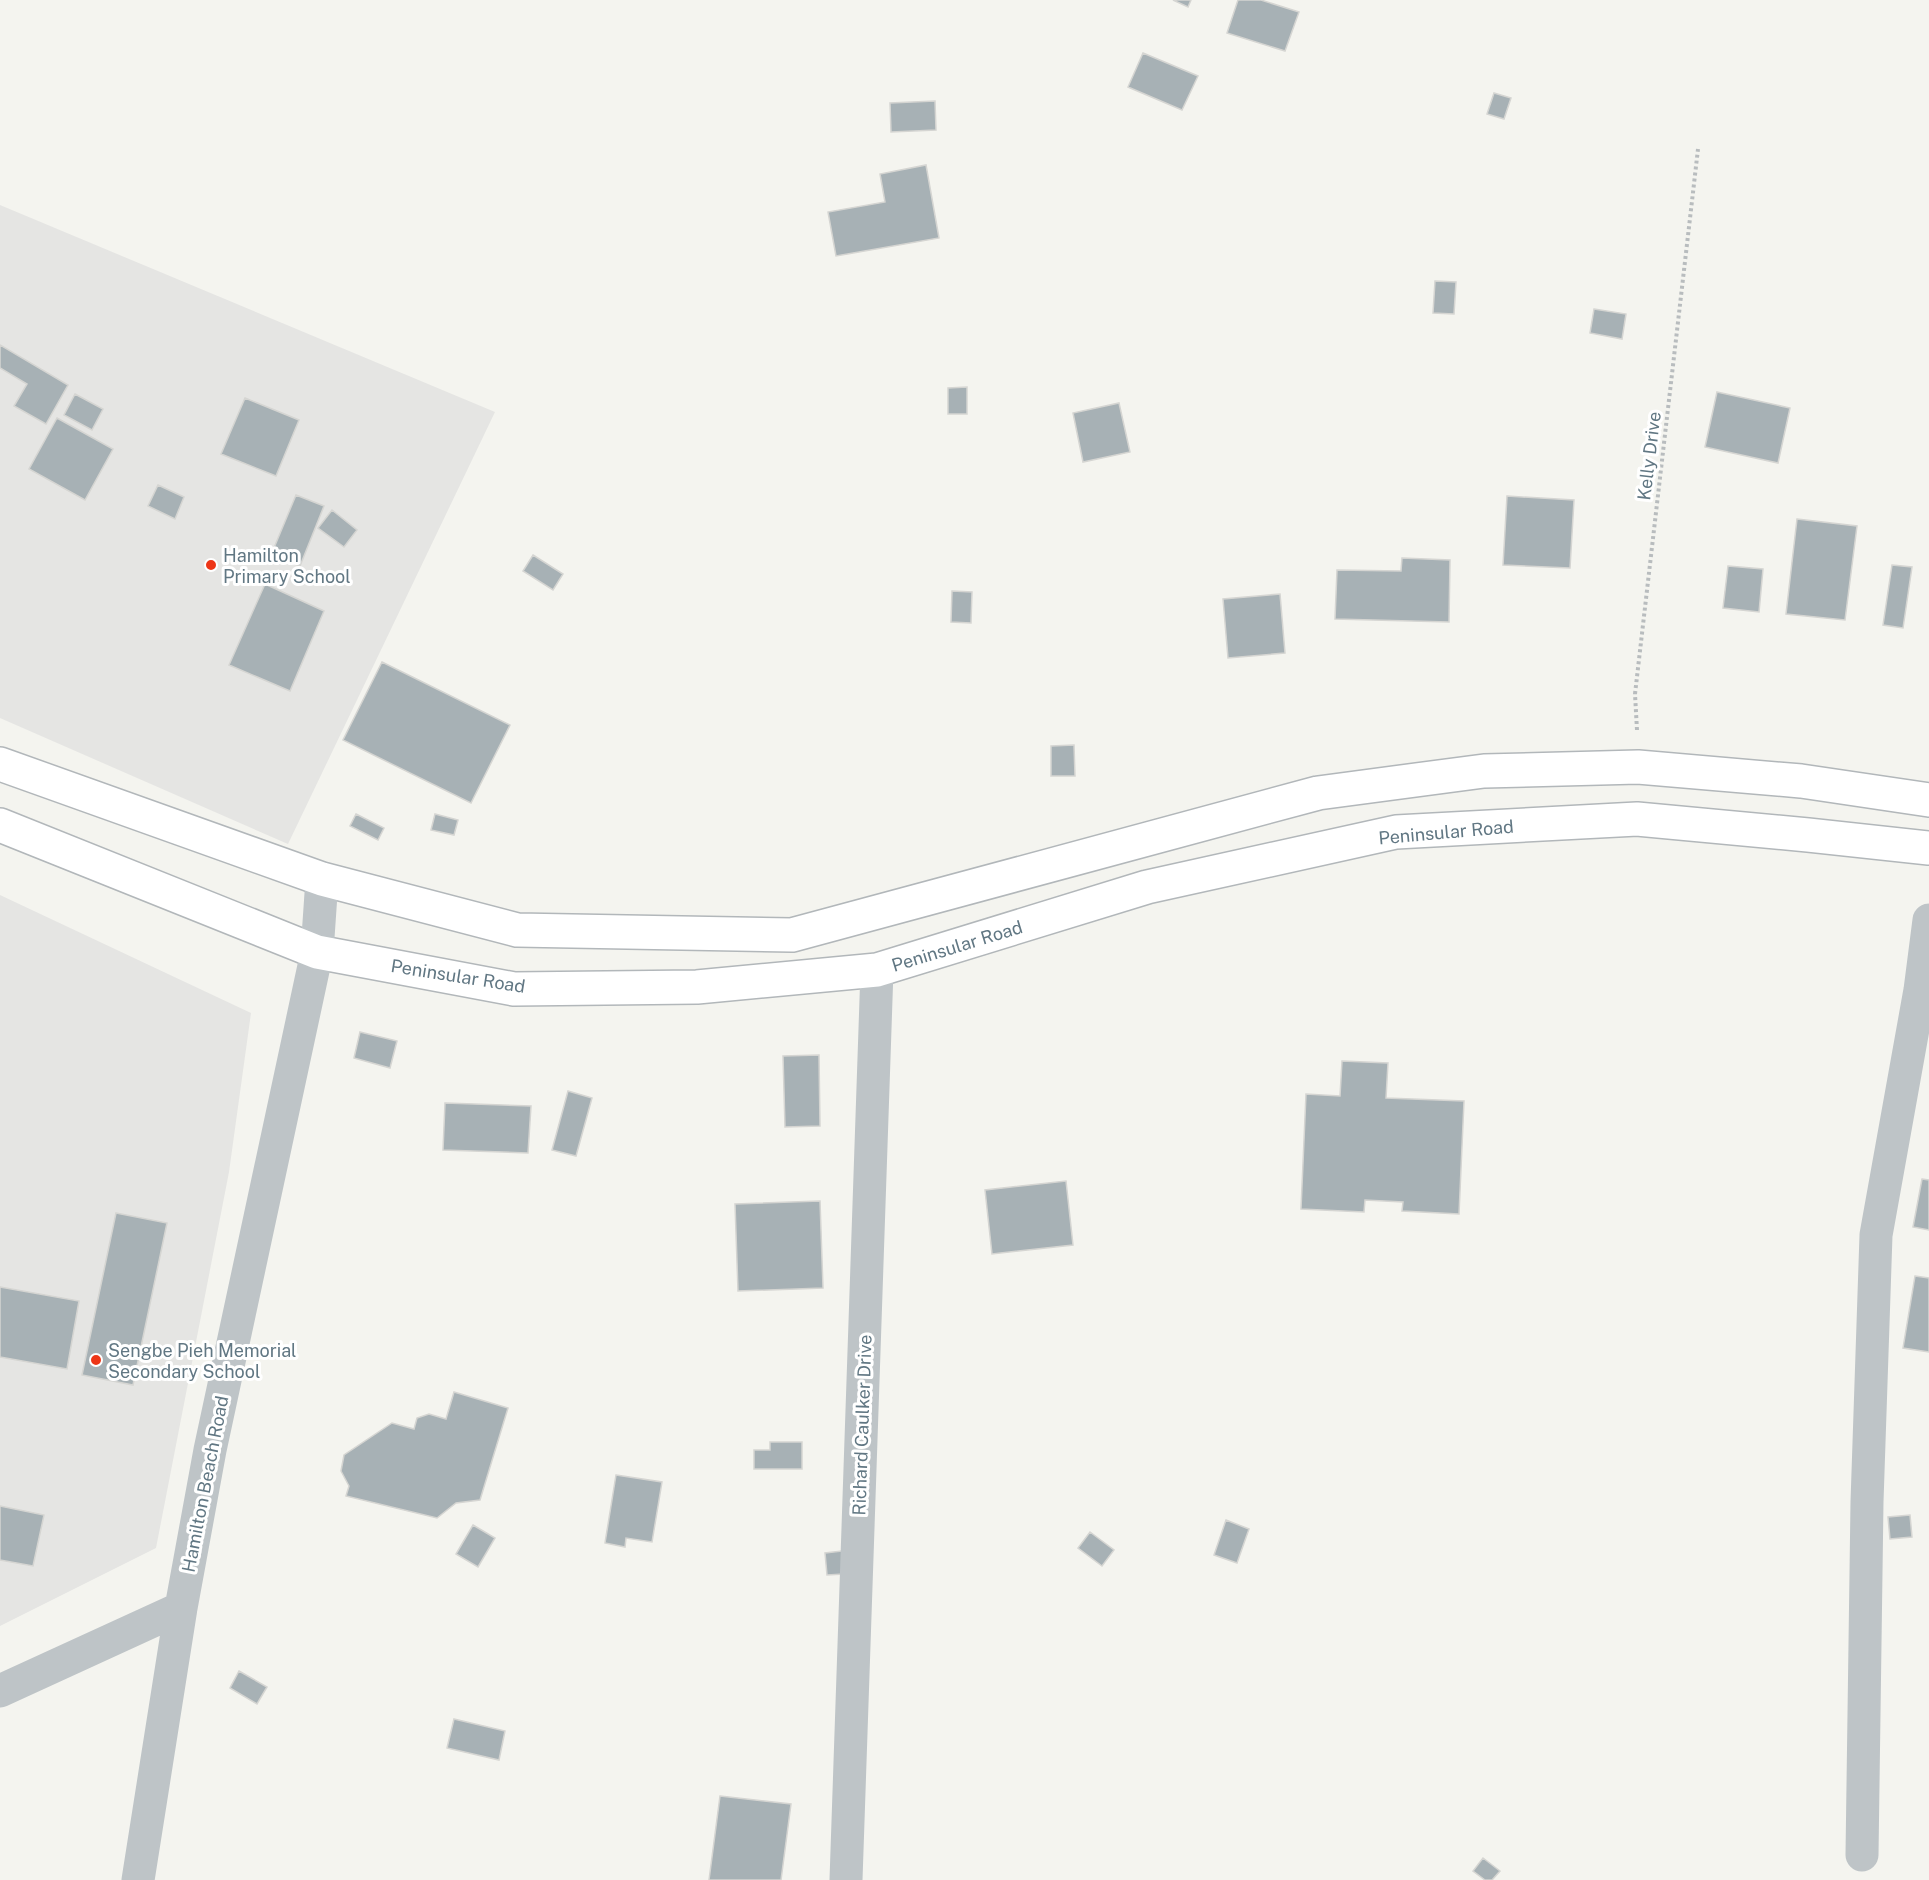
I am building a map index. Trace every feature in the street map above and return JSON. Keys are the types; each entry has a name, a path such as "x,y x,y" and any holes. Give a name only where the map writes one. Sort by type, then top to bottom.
{"main road":[{"path":"0,764 322,879 517,930 792,935 1318,793 1484,771 1638,767 1801,781 1929,800"},
{"name":"Peninsular Road","path":"0,825 317,952 514,989 697,987 878,970 1147,887 1396,832 1637,819 1808,834 1929,848"}],"street":[{"name":"Hamilton Beach Road","path":"138,1880 181,1608 210,1450 317,952 322,879"},
{"path":"1862,1856 1867,1502 1876,1235 1920,990 1929,920"},
{"name":"Richard Caulker Drive","path":"846,1880 878,970"},
{"path":"0,1691 181,1608"}],"path":[{"name":"Kelly Drive","path":"1638,767 1635,694 1698,149"}],"shaded area":[{"name":"Hamilton Primary School","path":"0,205 495,412 288,844 0,718"},
{"name":"Sengbe Pieh Memorial Secondary School","path":"0,895 251,1013 229,1172 156,1548 0,1626"}],"building":[{"path":"1173,0 1191,0 1188,7"},
{"path":"1238,0 1261,0 1299,12 1285,51 1227,33"},
{"path":"1143,53 1198,76 1182,110 1128,87"},
{"path":"1494,93 1511,98 1504,119 1487,114"},
{"path":"935,101 936,130 891,132 890,103"},
{"path":"926,165 939,238 836,256 828,212 885,202 880,174"},
{"path":"1435,281 1456,282 1454,314 1433,313"},
{"path":"1594,309 1626,314 1622,339 1590,333"},
{"path":"0,345 68,385 46,424 14,406 27,384 0,368"},
{"path":"967,387 967,414 948,414 948,388"},
{"path":"1717,392 1790,408 1778,463 1705,447"},
{"path":"75,394 103,409 92,430 64,415"},
{"path":"245,398 299,420 276,476 221,454"},
{"path":"1119,403 1130,452 1083,462 1073,413"},
{"path":"57,418 113,449 85,500 29,469"},
{"path":"158,485 184,497 175,519 148,506"},
{"path":"296,495 324,506 300,566 271,555"},
{"path":"1507,496 1574,500 1570,568 1503,565"},
{"path":"332,510 357,530 344,547 318,528"},
{"path":"1797,519 1857,526 1845,620 1786,614"},
{"path":"533,555 563,574 553,590 523,571"},
{"path":"1402,558 1450,560 1449,622 1335,619 1337,570 1401,571"},
{"path":"1892,565 1912,567 1903,628 1883,625"},
{"path":"1728,566 1763,569 1759,612 1723,608"},
{"path":"265,584 324,611 290,691 229,665"},
{"path":"952,591 972,592 971,623 951,622"},
{"path":"1280,594 1285,653 1228,658 1223,599"},
{"path":"382,662 510,725 471,803 343,740"},
{"path":"1074,745 1075,776 1051,776 1051,746"},
{"path":"356,814 384,828 378,840 350,826"},
{"path":"435,814 458,820 454,835 431,830"},
{"path":"360,1032 397,1041 390,1068 354,1058"},
{"path":"819,1055 820,1126 785,1127 783,1056"},
{"path":"1342,1061 1388,1063 1386,1098 1464,1101 1459,1214 1402,1211 1403,1202 1365,1200 1364,1212 1301,1209 1306,1094 1340,1096"},
{"path":"568,1091 592,1098 576,1156 552,1150"},
{"path":"445,1103 531,1106 528,1153 443,1150"},
{"path":"1922,1179 1929,1180 1929,1230 1913,1227"},
{"path":"1066,1181 1073,1245 992,1254 985,1190"},
{"path":"820,1201 823,1288 738,1291 735,1204"},
{"path":"116,1213 167,1223 133,1385 82,1375"},
{"path":"1915,1276 1929,1278 1929,1352 1903,1348"},
{"path":"0,1287 79,1301 67,1369 0,1357"},
{"path":"454,1392 508,1408 480,1500 456,1503 437,1518 346,1496 349,1486 341,1471 344,1455 392,1423 414,1429 417,1418 429,1414 446,1419"},
{"path":"770,1442 802,1442 802,1469 754,1469 754,1450 770,1450"},
{"path":"616,1475 662,1482 652,1542 626,1538 625,1547 605,1543"},
{"path":"0,1506 44,1515 33,1566 0,1560"},
{"path":"1910,1515 1912,1537 1890,1539 1888,1517"},
{"path":"1226,1520 1249,1529 1237,1563 1214,1555"},
{"path":"473,1525 495,1538 478,1567 456,1554"},
{"path":"1090,1532 1114,1550 1102,1566 1078,1548"},
{"path":"842,1551 844,1574 827,1575 825,1553"},
{"path":"239,1671 267,1687 257,1704 230,1688"},
{"path":"454,1719 505,1731 499,1760 447,1748"},
{"path":"720,1796 791,1804 781,1880 709,1880"},
{"path":"1483,1858 1500,1871 1492,1880 1485,1880 1473,1871"}],"place":[{"name":"Hamilton Primary School","path":"211,565"},
{"name":"Sengbe Pieh Memorial Secondary School","path":"96,1360"}]}
